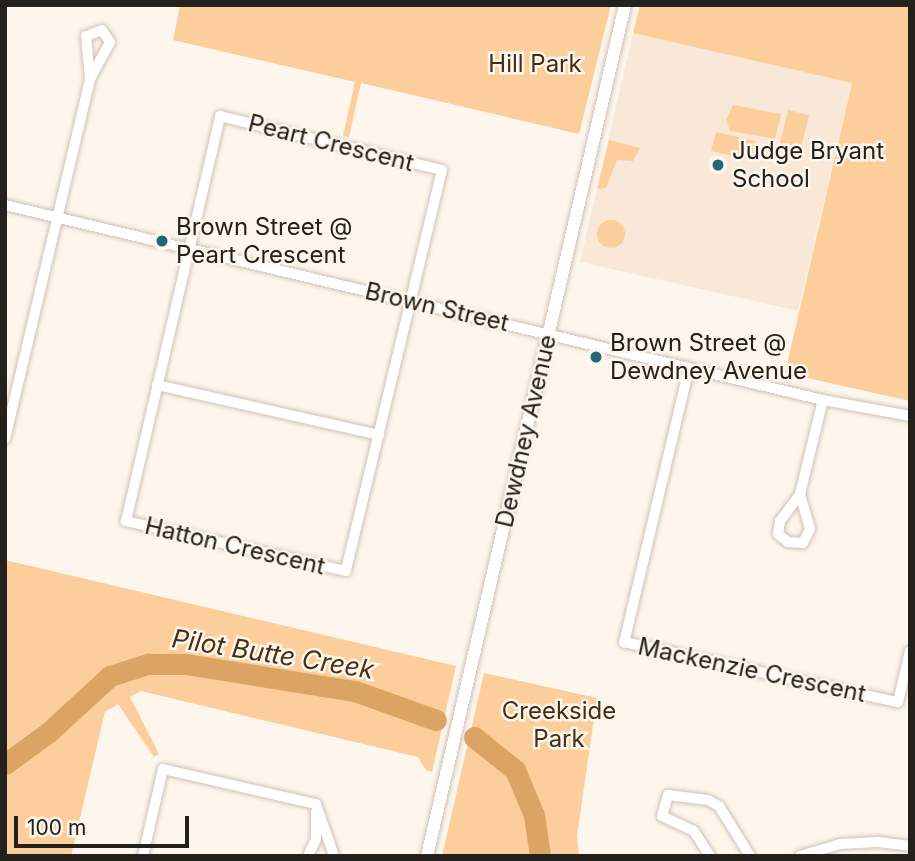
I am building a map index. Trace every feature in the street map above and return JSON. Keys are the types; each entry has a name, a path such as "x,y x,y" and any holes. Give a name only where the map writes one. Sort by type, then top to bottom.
{"street":[{"name":"Dewdney Avenue","path":"427,856 625,5"},
{"path":"5,439 90,79"},
{"name":"Peart Crescent","path":"188,249 220,116 442,170 411,301"},
{"name":"Brown Street","path":"5,205 822,400 910,415"},
{"name":"Hatton Crescent","path":"188,249 126,521 346,571 411,301"},
{"name":"Mackenzie Crescent","path":"689,368 624,642 898,702 910,651"},
{"path":"158,385 379,435"},
{"path":"800,494 810,529 803,543 788,542 778,534 780,521 800,494 822,400"},
{"path":"144,856 163,769 316,804"},
{"path":"710,856 694,831 662,816 668,795 676,793 719,806 750,856"},
{"path":"308,856 316,839 316,804"},
{"path":"316,804 334,856"},
{"path":"800,856 840,844 877,842 910,846"}],"shaded area":[{"name":"Judge Bryant School","path":"633,33 852,83 798,311 580,262"}],"green space":[{"name":"Hill Park","path":"180,5 611,5 579,134 361,83 349,137 343,136 355,82 173,40"},
{"path":"640,5 910,5 910,401 785,373 852,83 633,33"},
{"path":"733,105 781,114 775,139 730,131 726,120"},
{"path":"788,110 809,115 800,152 779,147"},
{"path":"716,132 756,141 752,160 711,151"},
{"path":"609,140 640,148 633,161 617,160 606,188 597,189"},
{"path":"611,220 621,224 625,234 621,244 611,248 601,244 597,234 601,224"},
{"path":"5,560 456,666 432,772 426,770 418,757 141,691 130,697 159,754 154,757 118,704 105,712 71,856 5,856"},
{"name":"Creekside Park","path":"484,673 597,698 577,836 579,856 442,856"}],"waterway":[{"name":"Pilot Butte Creek","path":"5,764 49,732 110,676 148,664 186,664 355,691 436,720"},
{"name":"Pilot Butte Creek","path":"103,682 111,685"},
{"name":"Pilot Butte Creek","path":"474,737 515,770 534,815 540,856"}],"place":[{"name":"Judge Bryant School","path":"718,165"},
{"name":"Brown Street @ Peart Crescent","path":"162,241"},
{"name":"Brown Street @ Dewdney Avenue","path":"596,357"}]}
